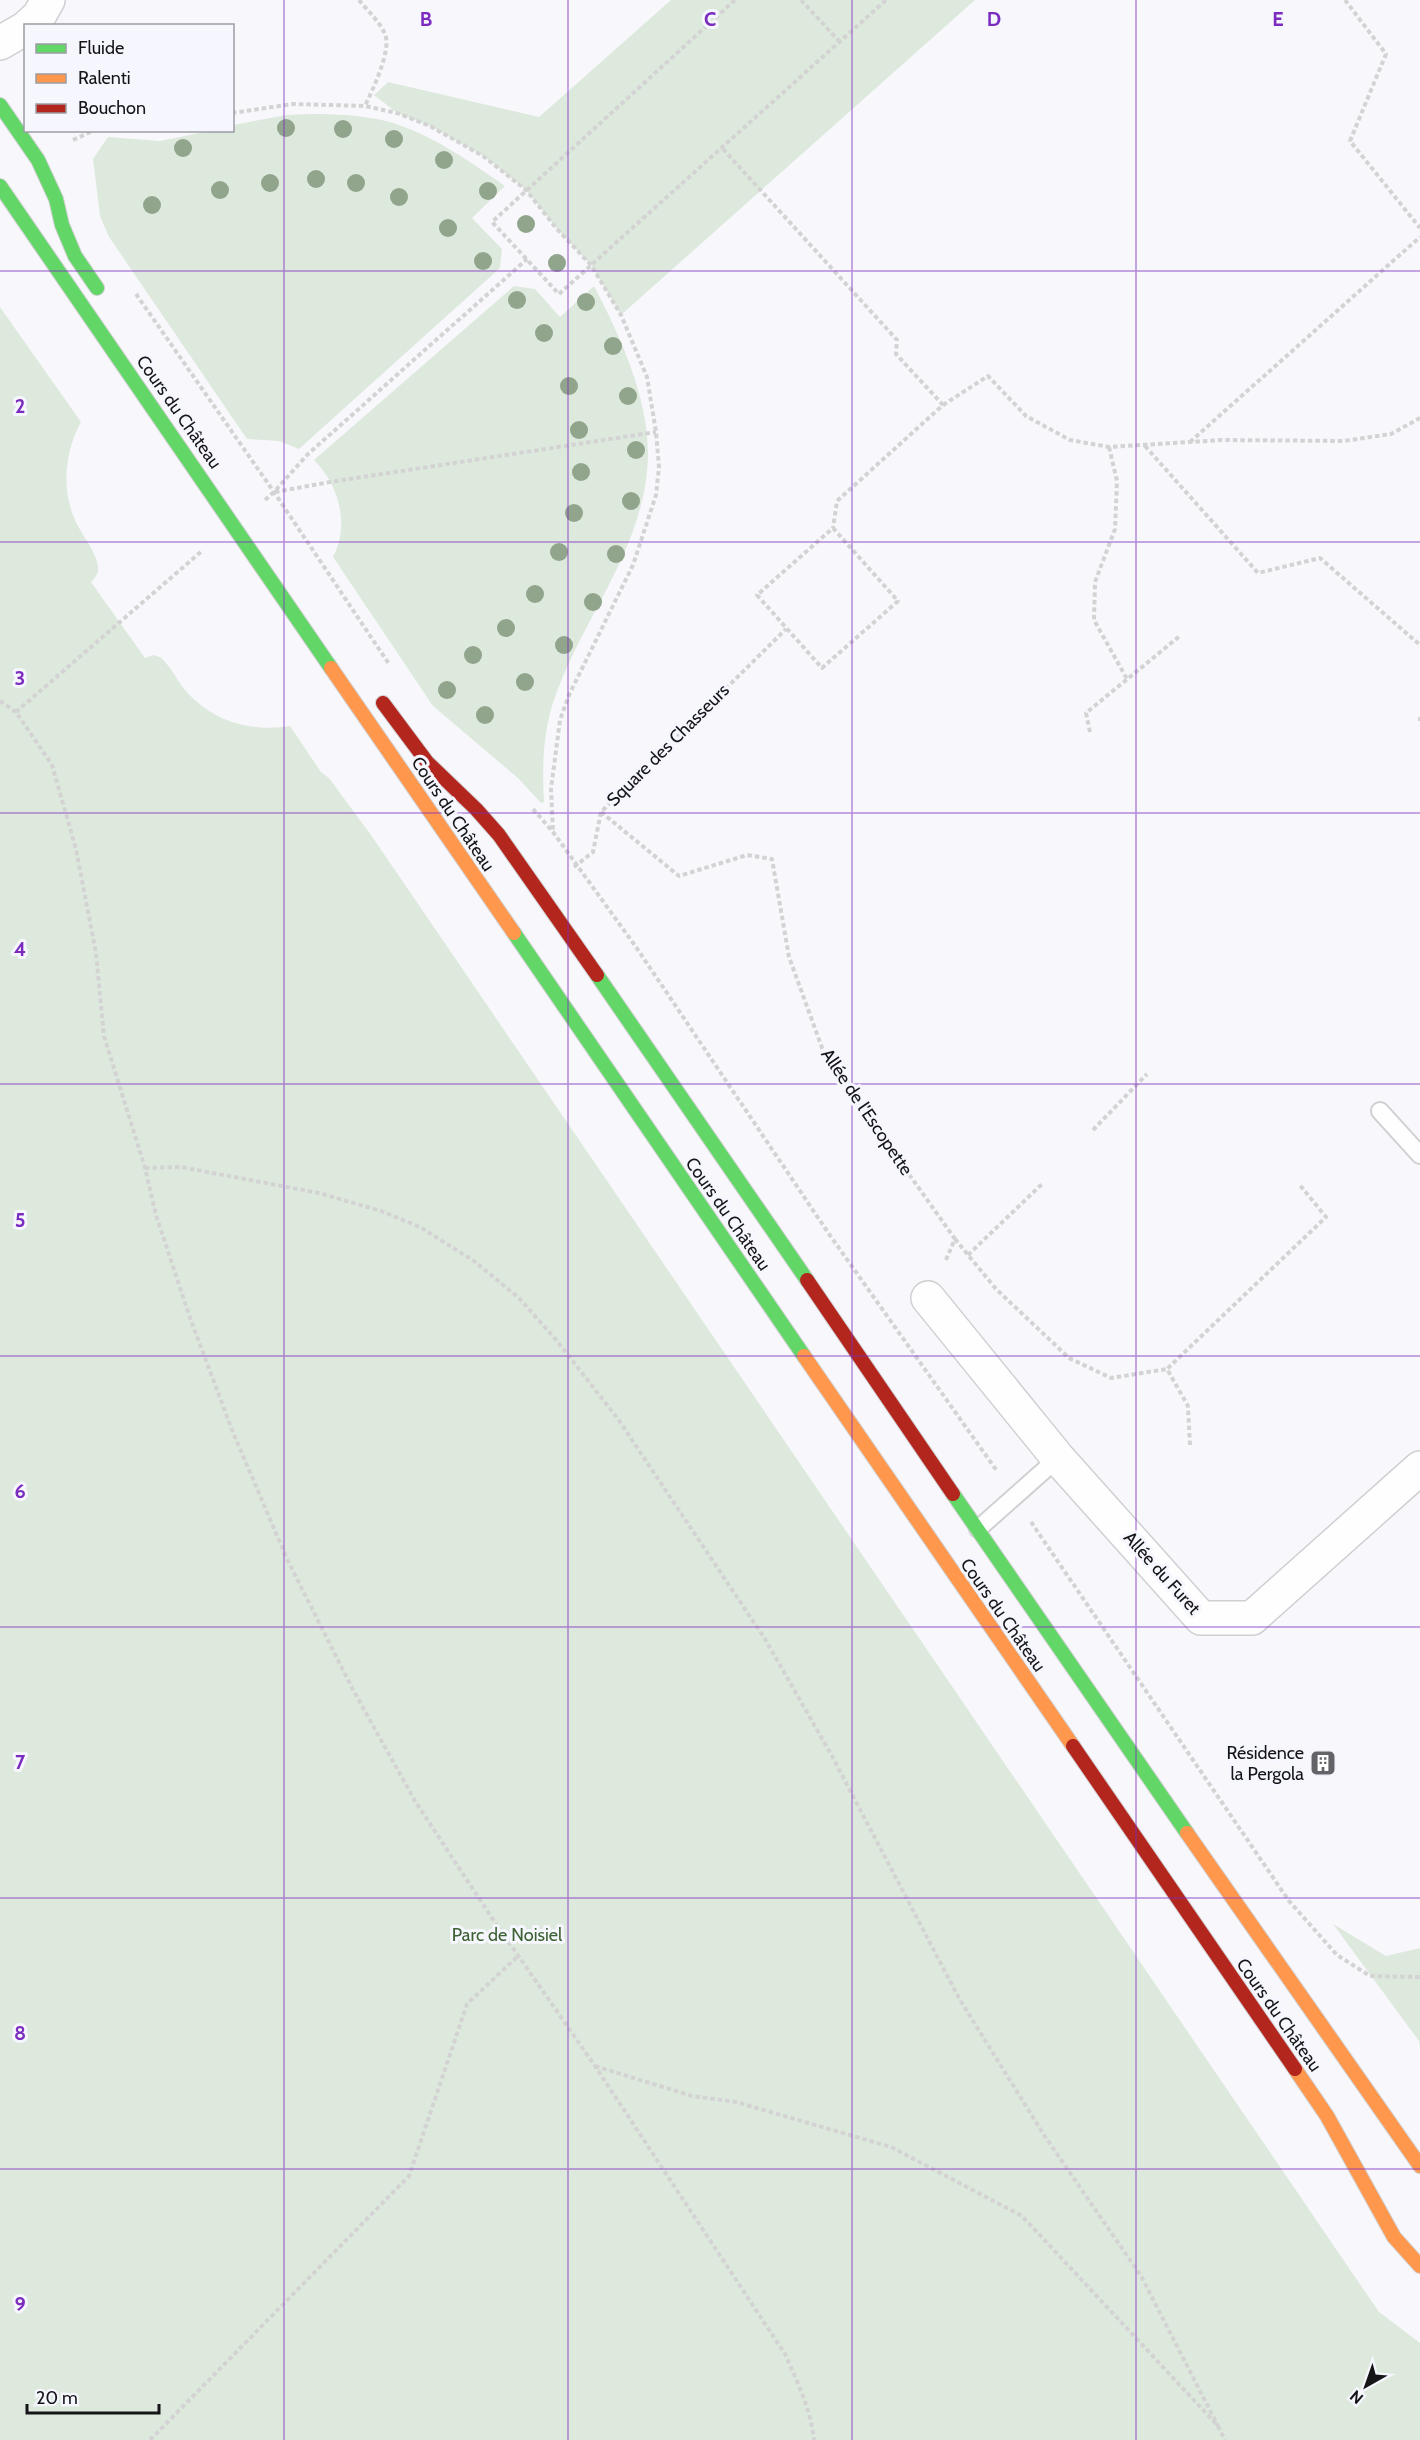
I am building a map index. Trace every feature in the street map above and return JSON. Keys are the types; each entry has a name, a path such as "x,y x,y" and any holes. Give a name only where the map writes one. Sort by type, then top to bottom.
{"main road":[{"path":"0,105 38,160 56,199 62,225 75,256 106,302"},
{"name":"Cours du Château","path":"0,186 1327,2116 1394,2237 1420,2266"},
{"name":"Cours du Château","path":"374,691 427,762 476,809 499,835 540,892 1314,2016 1420,2166"}],"street":[{"path":"30,24 39,16 48,0"},
{"path":"0,43 24,29"},
{"name":"Allée du Furet","path":"928,1298 1058,1458 1201,1618 1252,1618 1420,1468"}],"lane":[{"path":"1380,1111 1420,1155"},
{"path":"978,1529 1058,1458"}],"path":[{"path":"359,0 378,22 387,37 382,68 365,106"},
{"path":"735,0 492,222 559,294 723,149 886,0"},
{"path":"801,0 839,41"},
{"path":"1344,0 1386,54 1350,141 1420,228"},
{"path":"234,113 292,104 365,106 397,113 430,126 483,156 526,190 557,229 591,265 621,315 647,377 659,467 656,495 633,565 569,695 560,720 551,789 554,817 552,832"},
{"path":"79,150 74,140 91,132"},
{"path":"723,149 897,340 896,354 943,405"},
{"path":"1189,443 1420,237"},
{"path":"274,492 307,455 527,259"},
{"path":"131,288 274,492"},
{"path":"833,528 898,601 822,668 757,595 833,528 837,501 943,405 988,376 1026,416 1070,440 1110,447 1222,440 1344,441 1391,434 1420,418"},
{"path":"274,492 656,432"},
{"path":"1144,446 1258,573 1320,558 1420,645"},
{"path":"1110,447 1117,481 1115,529 1095,582 1094,620 1127,679"},
{"path":"16,712 234,524"},
{"name":"Square des Chasseurs","path":"540,892 593,852 600,812 786,628"},
{"path":"1090,732 1086,713 1181,635"},
{"path":"0,701 16,712 52,765 76,849 96,953 104,1036 145,1168 156,1215 189,1315 232,1430 287,1559 351,1686 415,1801 595,2066 784,2354 801,2390 813,2427 814,2440"},
{"name":"Allée de l'Escopette","path":"600,812 680,876 747,855 772,859 789,957 825,1056 955,1239"},
{"path":"571,860 636,947 829,1234 977,1441 1296,1909 1337,1955 1370,1976 1420,1977"},
{"path":"1093,1130 1147,1074"},
{"path":"145,1168 181,1167 319,1193 381,1211 420,1227 474,1262 519,1298 557,1341 618,1419 765,1639 832,1756 960,2000 1044,2135 1141,2276 1225,2440"},
{"path":"968,1256 1042,1184"},
{"path":"928,1298 955,1239 996,1289 1069,1358 1111,1378 1167,1369 1326,1217 1299,1184"},
{"path":"1167,1369 1188,1406 1190,1445"},
{"path":"150,2440 409,2176 467,2004 519,1956"},
{"path":"595,2066 692,2096 736,2102 891,2147 1022,2216 1218,2426"}],"green space":[{"path":"671,0 975,0 621,315 591,265 557,229 526,190 483,156 430,126 397,113 374,95 388,82 539,117"},
{"path":"286,115 368,117 402,126 433,140 505,186 472,218 502,249 500,268 299,449 279,441 247,439 109,237 100,216 93,159 108,137 160,141 204,132 234,132 234,125"},
{"path":"514,286 535,289 560,317 594,286 631,367 647,432 645,488 637,520 611,582 565,672 553,703 545,740 544,802 541,803 519,779 433,706 333,557 341,532 339,506 330,481 314,460"},
{"name":"Parc de Noisiel","path":"0,307 81,422 68,458 67,483 75,520 93,551 98,565 95,578 91,582 145,658 153,655 160,657 185,690 208,710 220,717 247,726 290,726 321,772 329,778 371,835 1379,2312 1420,2343 1420,2440 0,2440"},
{"path":"1333,1924 1386,1956 1420,1948 1420,2046 1419,2041"}],"traffic: fast":[{"path":"0,105 38,160 56,199 62,225 75,256 97,288"},
{"path":"0,186 331,668"},
{"path":"514,933 804,1356"},
{"path":"597,975 807,1280"},
{"path":"953,1494 1187,1833"}],"traffic: slow":[{"path":"331,668 514,933"},
{"path":"804,1356 1073,1746"},
{"path":"1187,1833 1420,2166"},
{"path":"1295,2069 1327,2116 1394,2237 1420,2266"}],"traffic: jam":[{"path":"383,703 427,762 476,809 499,835 597,975"},
{"path":"807,1280 953,1494"},
{"path":"1073,1746 1295,2069"}],"place":[{"name":"Résidence la Pergola","path":"1323,1763"}]}
